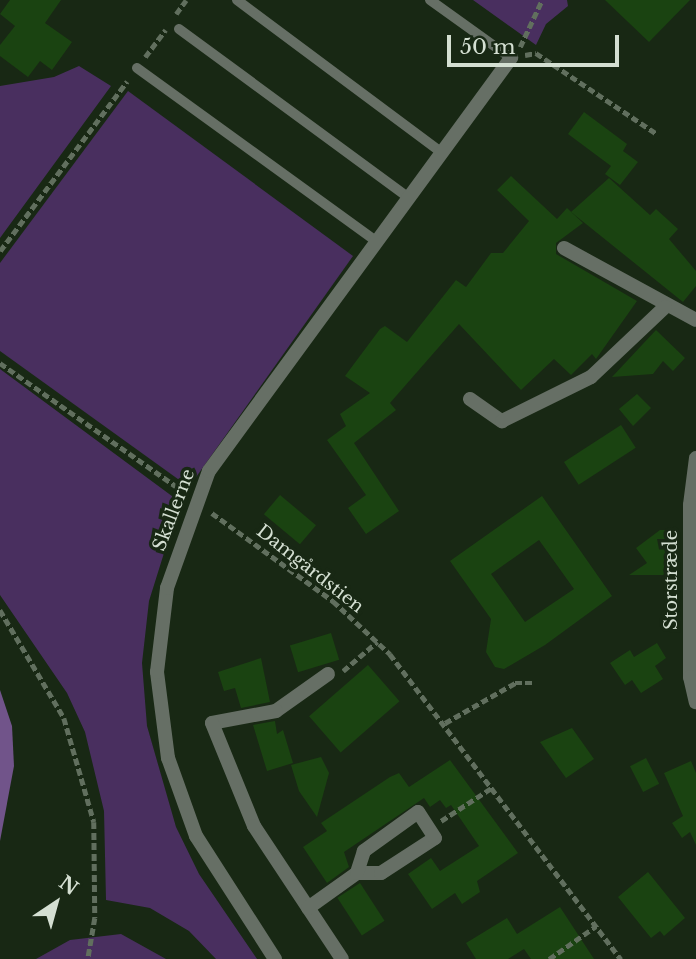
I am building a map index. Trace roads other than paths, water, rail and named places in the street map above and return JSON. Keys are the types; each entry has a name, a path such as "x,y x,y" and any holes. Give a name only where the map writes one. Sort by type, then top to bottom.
{"street":[{"name":"Skallerne","path":"275,959 196,836 168,758 157,672 167,588 195,500 229,442 511,58"},
{"path":"564,248 665,307 696,320"},
{"path":"470,399 502,421 591,377 665,307"},
{"name":"Storstræde","path":"696,458 690,615 690,677 696,702"},
{"path":"328,674 276,711 212,723 254,827 342,959"},
{"path":"308,908 357,873 381,873 435,838 418,812 364,851 357,873"}],"lane":[{"path":"237,0 442,153"},
{"path":"430,0 511,58"},
{"path":"179,29 409,198"},
{"path":"137,68 376,241"}]}
